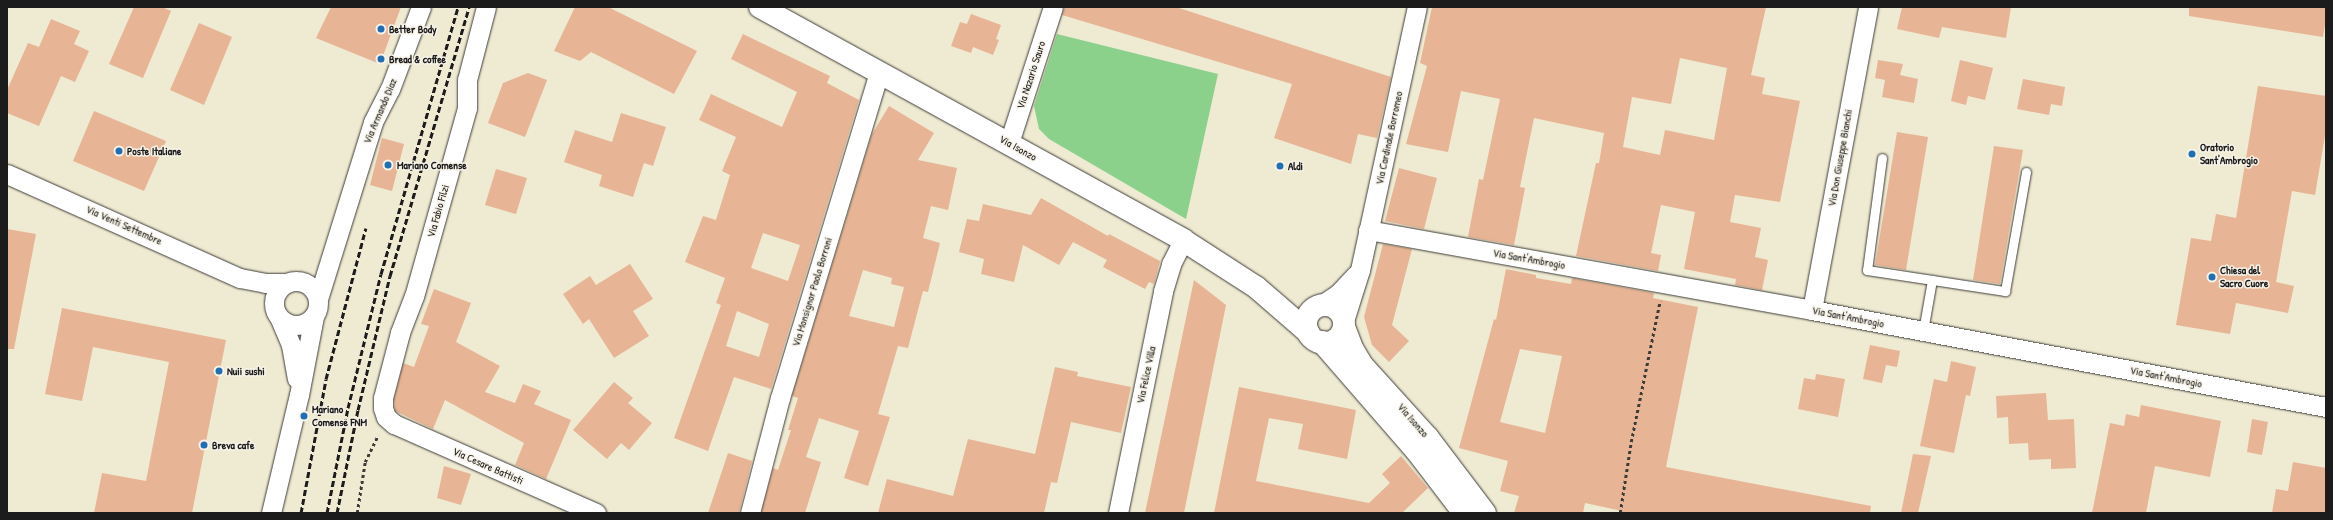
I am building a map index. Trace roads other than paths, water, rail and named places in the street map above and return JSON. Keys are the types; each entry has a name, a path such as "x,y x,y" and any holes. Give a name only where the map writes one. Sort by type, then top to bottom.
{"street":[{"name":"Via Armando Diaz","path":"271,513 299,395 316,308 336,239 373,122 390,89 420,7"},
{"name":"Via Fabio Filzi","path":"385,416 383,398 400,333 414,296 467,108 467,80 486,7"},
{"name":"Via Nazario Sauro","path":"1009,143 1053,7"},
{"name":"Via Cardinale Borromeo","path":"1344,324 1360,270 1418,7"},
{"name":"Via Don Giuseppe Bianchi","path":"1812,310 1868,7"},
{"name":"Via Isonzo","path":"772,10 878,72 1183,240 1256,287 1315,337 1412,444 1464,513"},
{"name":"Via Monsignor Paolo Borroni","path":"750,513 780,398 878,72"},
{"name":"Via Venti Settembre","path":"7,174 240,278 265,283 291,282"},
{"name":"Via Sant'Ambrogio","path":"1368,230 1812,310 2326,407"},
{"name":"Via Armando Diaz","path":"291,282 316,265 336,239"},
{"name":"Via Felice Villa","path":"1118,513 1163,291 1171,264 1183,240"},
{"path":"1318,306 1334,307 1342,315 1344,324 1338,337 1328,342 1315,337 1306,319 1318,306 1342,290 1360,270"},
{"name":"Via Venti Settembre","path":"240,278 278,316"},
{"path":"278,316 291,325 299,326 306,324 316,308 310,286 291,282 276,294 274,302 278,316 291,345 299,395"},
{"name":"Via Isonzo","path":"1256,287 1318,306"},
{"name":"Via Isonzo","path":"1344,324 1353,350 1362,365 1428,438 1485,513"},
{"name":"Via Cesare Battisti","path":"385,416 400,427 596,513"}],"lane":[{"path":"1882,158 1867,270 2004,291 2026,172"},
{"path":"1923,331 1932,280"}],"railway":[{"path":"327,513 348,408 381,274 458,7"},
{"path":"337,513 358,410 390,276 469,7"},
{"path":"301,513 326,379 366,228"}],"place":[{"name":"Better Body","path":"381,29"},
{"name":"Bread & coffee","path":"381,59"},
{"name":"Poste Italiane","path":"119,151"},
{"name":"Oratorio Sant'Ambrogio","path":"2192,154"},
{"name":"Mariano Comense","path":"388,165"},
{"name":"Aldi","path":"1280,166"},
{"name":"Chiesa del Sacro Cuore","path":"2212,277"},
{"name":"Nuii sushi","path":"219,371"},
{"name":"Mariano Comense FNM","path":"304,416"},
{"name":"Breva cafe","path":"204,445"}]}
